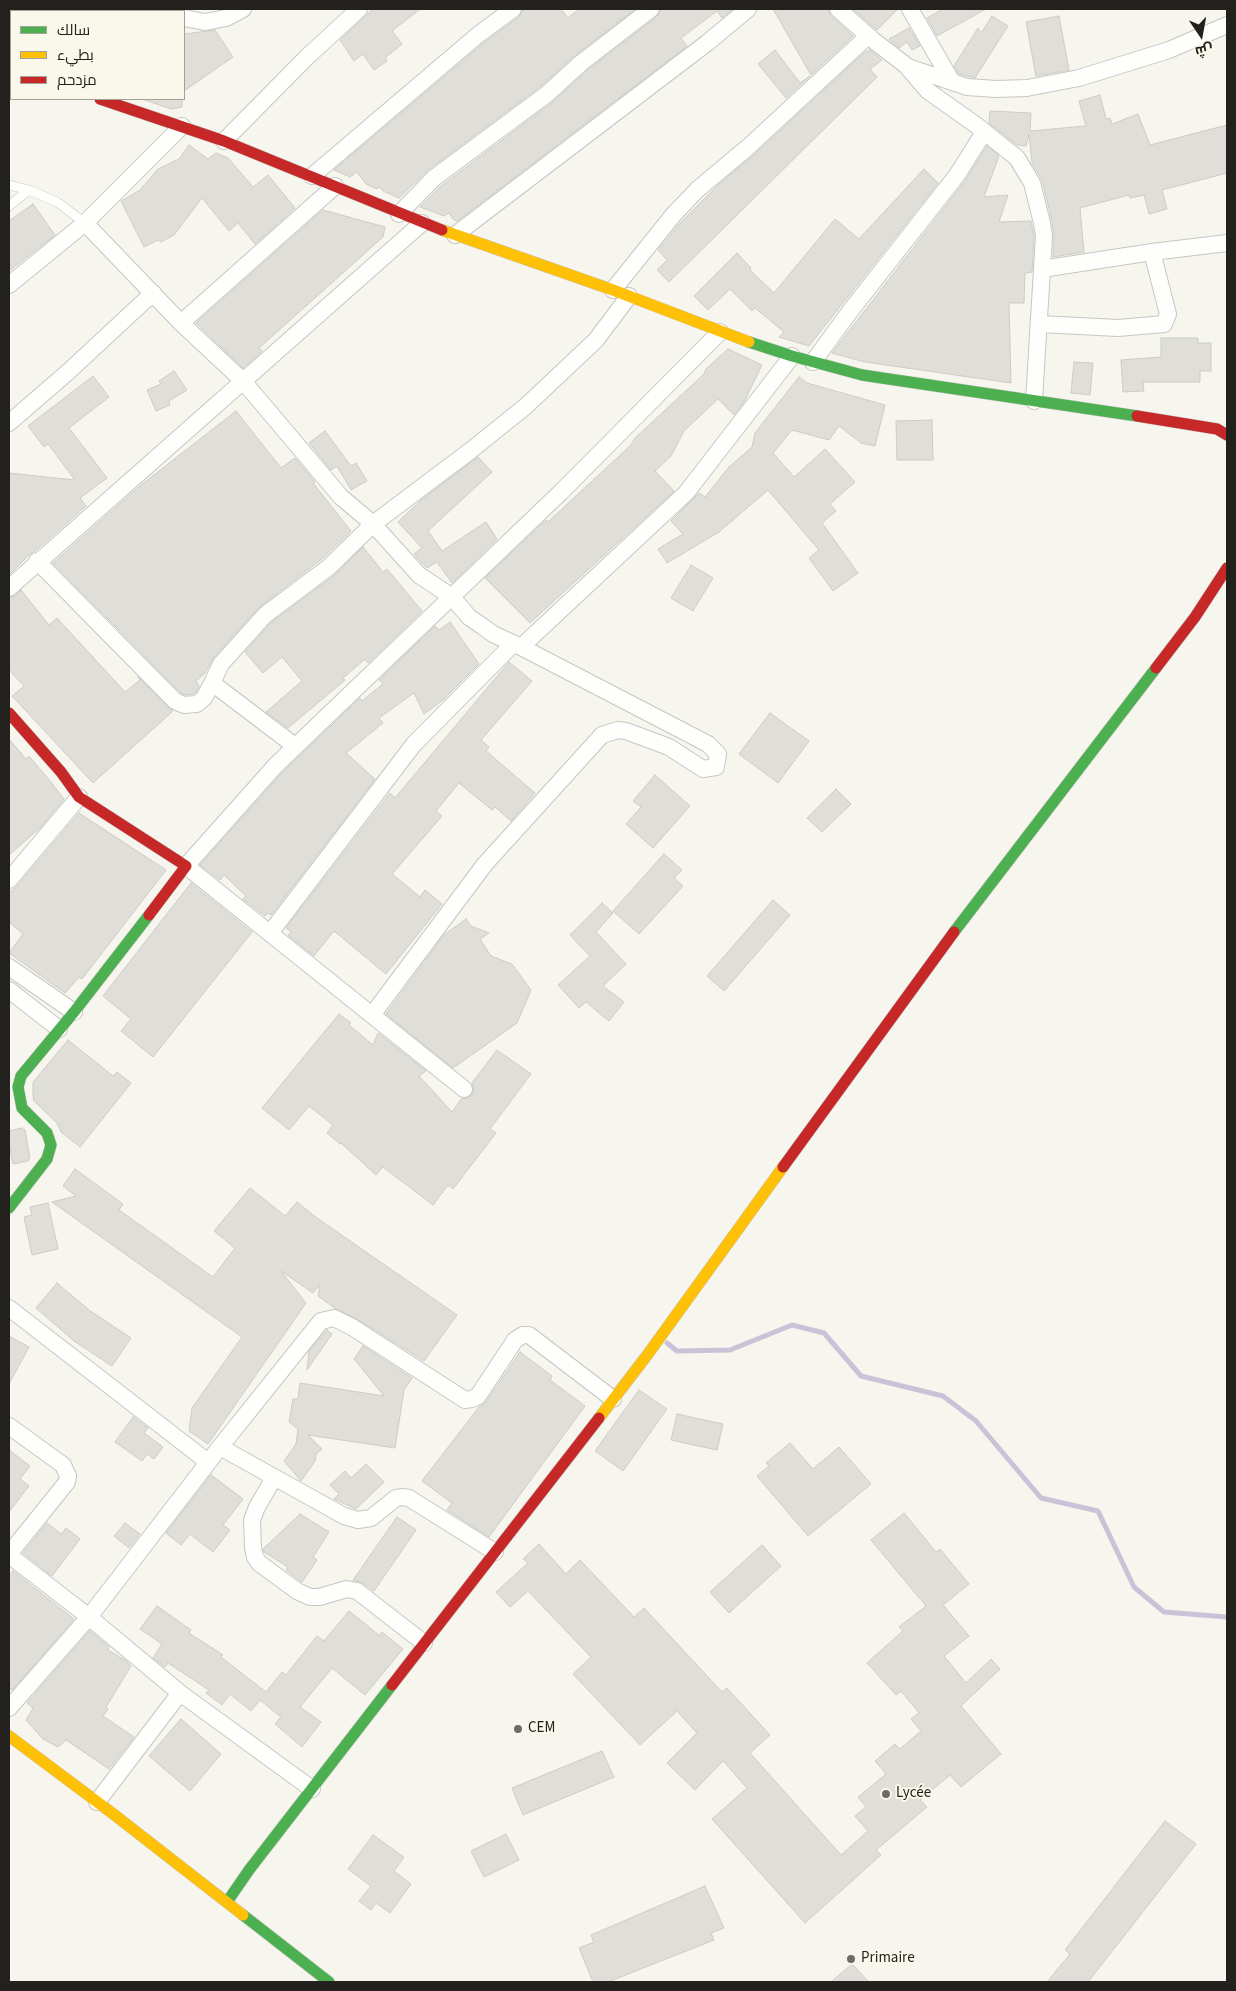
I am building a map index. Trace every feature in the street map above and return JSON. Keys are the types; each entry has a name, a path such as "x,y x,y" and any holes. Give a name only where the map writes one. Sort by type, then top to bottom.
{"street":[{"path":"185,18 205,22 226,18 243,9"},
{"path":"224,141 307,57 359,9"},
{"path":"312,176 479,34 513,9"},
{"path":"399,214 434,178 530,107 581,63 651,9"},
{"path":"456,235 707,43 748,9"},
{"path":"838,9 868,36 908,67 928,91 1017,158 1032,183 1044,236 1034,401"},
{"path":"910,9 952,82"},
{"path":"908,67 967,87 996,89 1027,88 1079,78 1169,50 1227,25"},
{"path":"613,290 674,214 698,189 747,148 868,36"},
{"path":"103,100 224,141 422,223 613,290 720,332 792,356 862,375 1194,425 1217,429 1227,435"},
{"path":"9,285 84,224 182,126"},
{"path":"813,362 851,310 957,175 984,132"},
{"path":"181,323 335,186"},
{"path":"9,588 422,223"},
{"path":"84,224 181,323 243,381 341,497 373,524 419,575 452,597 469,617 493,634 708,744 718,754 716,767 703,769 669,747 626,731 618,730 602,735 485,864 372,1015"},
{"path":"1042,269 1152,252 1227,244"},
{"path":"1039,324 1118,328 1164,324 1168,314 1152,252"},
{"path":"9,422 68,372 153,293"},
{"path":"37,562 175,701 184,705 197,704 204,698 225,658 265,615 329,567 373,524 526,406 596,340 629,296"},
{"path":"9,1208 50,1152 50,1139 46,1132 22,1108 18,1087 21,1076 74,1012 186,866 295,746 568,485 720,332"},
{"path":"270,933 414,744 517,646 686,493 792,356"},
{"path":"227,1902 249,1870 648,1354 939,951 1195,617 1227,568"},
{"path":"212,684 295,746"},
{"path":"9,713 61,772 79,797 186,866 464,1089"},
{"path":"9,880 79,797"},
{"path":"9,967 74,1012"},
{"path":"9,990 59,1029"},
{"path":"9,1308 208,1462"},
{"path":"9,1708 89,1616 317,1324 326,1318 334,1318 352,1327 465,1400 478,1396 515,1340 523,1335 529,1335 613,1400"},
{"path":"9,1426 63,1465 68,1476 67,1482 9,1554 89,1616 180,1693 312,1789"},
{"path":"220,1447 344,1516 358,1520 371,1518 396,1498 403,1496 495,1552"},
{"path":"274,1478 257,1507 252,1520 253,1548 259,1563 297,1591 310,1597 319,1597 347,1588 357,1591 424,1643"},
{"path":"98,1802 180,1693"},
{"path":"9,1736 227,1902 323,1980"}],"lane":[{"path":"9,185 28,190 57,202 84,224"},
{"path":"9,206 28,190"}],"building":[{"path":"373,9 420,9 392,31 402,44 385,58 387,61 374,70 363,54 354,61 340,40"},
{"path":"523,9 561,9 568,18 579,9 635,9 575,55 541,86 428,170 399,198 383,191 379,187 377,189 366,184 357,172 350,177 334,170 485,42 519,17"},
{"path":"661,9 733,9 722,18 717,11 681,38 687,46 457,221 449,213 444,216 420,207 441,186 553,102 587,71 657,17"},
{"path":"773,9 828,9 831,16 853,36 811,75"},
{"path":"853,9 898,9 877,30"},
{"path":"943,9 986,9 937,36 927,18"},
{"path":"992,16 1008,26 975,78 959,74 954,66 978,28 981,33"},
{"path":"1059,16 1069,70 1036,76 1026,22"},
{"path":"909,28 920,46 912,50 907,42 899,48 889,39"},
{"path":"215,30 233,57 185,90 185,34"},
{"path":"775,50 800,83 810,76 786,98 758,64"},
{"path":"870,50 882,60 870,69 877,77 669,282 657,270 667,260 658,250 680,223 718,185 754,155 864,53"},
{"path":"1100,95 1106,119 1110,118 1112,124 1138,114 1150,145 1227,125 1227,173 1162,190 1167,209 1149,214 1144,195 1130,198 1129,195 1080,208 1084,252 1053,257 1054,236 1052,221 1042,180 1032,163 1029,135 1026,146 1017,145 989,123 990,111 1031,113 1030,131 1086,126 1079,101"},
{"path":"145,100 182,100 182,107 171,109"},
{"path":"189,145 208,159 216,153 228,158 253,187 268,175 295,208 255,244 238,223 229,231 202,198 174,235 161,242 158,240 144,247 121,201 140,190 158,169 179,159"},
{"path":"987,146 999,156 984,197 1008,195 999,222 1031,221 1034,236 1032,272 1025,273 1024,303 1009,303 1011,383 865,362 832,353 965,181"},
{"path":"924,169 938,183 809,346 779,337 784,332 755,308 752,311 730,289 708,310 694,296 737,253 751,268 750,270 774,293 835,219 859,239"},
{"path":"33,204 55,235 9,271 9,221"},
{"path":"323,210 385,227 383,237 259,348 262,351 243,368 196,323"},
{"path":"1161,338 1198,338 1198,343 1211,343 1211,371 1200,371 1200,382 1143,382 1144,391 1123,392 1121,360 1161,357"},
{"path":"728,349 762,365 744,402 734,415 718,399 684,431 671,456 655,471 674,491 530,623 485,578 546,520 548,522 631,445 635,438"},
{"path":"1074,362 1093,363 1090,395 1071,393"},
{"path":"174,371 187,390 169,401 170,405 156,411 147,390 161,384 159,381"},
{"path":"93,376 109,397 69,428 107,478 80,498 86,506 30,554 9,575 9,473 75,480 48,444 44,447 28,426"},
{"path":"799,377 807,383 885,405 875,446 861,443 839,426 829,440 792,430 773,453 794,477 825,449 855,482 830,504 836,511 822,523 858,573 833,591 809,558 819,550 768,490 719,532 667,563 658,549 683,534 671,521 699,493 705,497 729,467 752,447 755,433"},
{"path":"236,411 281,468 295,458 351,531 322,559 258,608 214,657 205,673 196,681 199,686 196,692 186,695 181,693 53,563 141,485"},
{"path":"932,420 933,460 897,460 896,421"},
{"path":"325,431 351,466 356,463 367,481 351,490 337,466 331,470 309,443"},
{"path":"478,457 492,472 428,531 442,551 486,522 497,539 452,583 437,562 427,568 418,559 414,554 422,548 398,522 420,501"},
{"path":"363,547 383,572 387,569 422,611 368,663 365,659 343,678 345,680 288,728 266,712 302,681 282,657 263,673 245,652 272,622 335,575"},
{"path":"691,565 713,578 693,611 671,598"},
{"path":"21,590 49,625 57,618 125,692 140,680 137,676 173,711 93,783 12,696 24,686 9,670 9,598 15,596"},
{"path":"450,622 479,664 443,700 424,714 414,693 379,718 383,723 346,753 375,779 271,915 268,913 265,916 243,899 246,896 224,875 220,880 200,865 282,773 360,698 362,701 383,684 379,680 435,626 439,630"},
{"path":"509,662 532,681 481,740 489,747 486,751 535,793 511,821 495,807 492,810 459,783 436,811 442,816 392,874 420,897 425,890 442,904 386,974 334,931 314,956 288,935 291,932 286,928 390,793 395,798"},
{"path":"770,713 809,741 778,783 739,754"},
{"path":"9,739 26,759 29,756 64,799 40,828 9,855"},
{"path":"655,775 690,806 653,848 626,824 641,807 633,801"},
{"path":"836,789 851,804 822,832 807,818"},
{"path":"79,813 166,870 82,979 79,977 65,993 9,953 23,934 9,922 9,893"},
{"path":"664,854 682,870 674,878 683,886 639,934 613,911"},
{"path":"191,883 252,932 153,1057 121,1031 131,1019 103,996"},
{"path":"773,900 790,915 724,991 707,976"},
{"path":"602,903 613,913 596,932 626,964 603,986 624,1002 609,1021 586,1002 579,1008 558,985 590,956 570,935"},
{"path":"466,919 471,926 489,933 480,939 491,956 512,964 531,990 517,1023 453,1068 386,1014 444,935"},
{"path":"339,1014 373,1045 378,1033 426,1071 419,1076 452,1112 461,1099 472,1095 474,1090 472,1083 497,1050 531,1074 490,1129 496,1133 453,1189 448,1185 433,1205 383,1167 376,1175 341,1143 327,1133 333,1125 309,1106 289,1130 262,1108"},
{"path":"68,1040 113,1076 117,1072 131,1083 80,1147 61,1132 57,1123 34,1101 33,1095 33,1082"},
{"path":"22,1128 25,1130 30,1158 28,1161 13,1164 9,1144 9,1131"},
{"path":"75,1169 123,1204 119,1210 213,1277 235,1248 214,1231 250,1188 285,1216 297,1202 317,1218 457,1315 424,1361 357,1319 336,1309 318,1296 320,1284 313,1293 281,1271 306,1303 208,1444 189,1431 192,1408 242,1337 52,1202 76,1196 63,1186"},
{"path":"48,1203 58,1249 32,1255 24,1217 32,1215 30,1207"},
{"path":"57,1283 89,1310 131,1338 112,1366 74,1341 36,1308"},
{"path":"327,1330 332,1334 307,1370 309,1351"},
{"path":"9,1336 29,1347 9,1384"},
{"path":"363,1346 412,1378 404,1390 395,1448 308,1435 322,1449 316,1454 315,1461 301,1481 284,1461 296,1444 298,1429 289,1422 293,1399 298,1399 300,1383 384,1396 354,1359"},
{"path":"520,1352 552,1376 550,1380 585,1406 489,1537 447,1510 452,1503 422,1481 479,1407 486,1402"},
{"path":"639,1390 667,1409 623,1471 595,1451"},
{"path":"677,1414 723,1424 717,1450 671,1440"},
{"path":"133,1417 148,1428 144,1433 163,1447 154,1459 147,1454 142,1461 115,1442"},
{"path":"790,1443 813,1469 839,1447 871,1484 808,1536 757,1476 769,1466 766,1463"},
{"path":"9,1450 30,1466 20,1479 29,1486 9,1512"},
{"path":"366,1464 384,1482 356,1509 334,1499 339,1494 330,1485 345,1471 351,1478"},
{"path":"211,1475 243,1499 223,1525 230,1530 213,1552 190,1534 181,1545 166,1533"},
{"path":"904,1513 936,1552 940,1549 969,1584 943,1605 969,1636 944,1656 966,1683 991,1659 1000,1669 961,1706 1001,1754 961,1787 950,1775 920,1800 927,1807 876,1850 881,1855 805,1923 712,1819 747,1788 723,1761 695,1790 667,1763 697,1733 677,1711 640,1745 573,1674 591,1657 528,1591 510,1607 496,1592 528,1563 523,1559 539,1544 566,1574 580,1560 634,1617 644,1608 722,1692 727,1688 770,1735 750,1753 841,1855 868,1831 855,1816 866,1807 858,1797 886,1774 875,1761 895,1744 900,1749 921,1731 911,1719 919,1713 901,1691 896,1695 867,1663 903,1631 899,1627 926,1606 871,1540"},
{"path":"300,1514 329,1532 313,1557 317,1560 302,1582 286,1570 288,1567 264,1552 263,1549"},
{"path":"397,1517 416,1530 374,1591 363,1583 353,1580"},
{"path":"47,1523 61,1534 66,1528 80,1539 52,1576 23,1553"},
{"path":"125,1523 140,1534 129,1548 114,1536"},
{"path":"762,1545 781,1566 729,1613 710,1592"},
{"path":"13,1571 74,1619 12,1690 9,1687 9,1576"},
{"path":"157,1606 191,1630 189,1633 223,1655 221,1657 266,1692 282,1672 286,1675 317,1636 324,1641 349,1611 380,1636 382,1632 403,1649 365,1695 332,1668 300,1707 321,1722 302,1747 275,1724 281,1717 260,1700 251,1711 230,1694 222,1705 206,1693 209,1690 168,1663 165,1667 153,1658 162,1644 140,1629"},
{"path":"90,1631 109,1647 108,1650 131,1666 106,1707 108,1709 103,1716 134,1737 109,1769 66,1740 58,1747 43,1739 26,1720 33,1708 27,1703"},
{"path":"181,1719 221,1754 190,1791 149,1756"},
{"path":"602,1751 614,1777 523,1815 512,1788"},
{"path":"1165,1821 1196,1844 1088,1982 1047,1982 1070,1954 1065,1950"},
{"path":"506,1834 519,1860 484,1877 471,1851"},
{"path":"373,1835 404,1857 394,1871 411,1884 390,1913 376,1903 371,1910 359,1901 371,1886 348,1869"},
{"path":"705,1886 724,1928 711,1933 714,1940 608,1982 593,1982 579,1948 594,1942 591,1935"},
{"path":"852,1964 869,1982 831,1982"}],"waterway":[{"path":"667,1343 677,1351 730,1350 792,1325 824,1333 861,1376 943,1396 976,1421 1041,1498 1098,1511 1134,1587 1164,1612 1227,1617"}],"traffic: fast":[{"path":"749,342 862,375 1137,416"},
{"path":"954,932 1156,668"},
{"path":"9,1208 47,1159 51,1145 47,1133 22,1108 18,1087 21,1076 74,1012 149,915"},
{"path":"227,1902 249,1870 392,1685"},
{"path":"243,1915 329,1982"}],"traffic: slow":[{"path":"442,230 613,290 749,342"},
{"path":"599,1418 648,1354 783,1167"},
{"path":"9,1736 243,1915"}],"traffic: jam":[{"path":"103,100 224,141 442,230"},
{"path":"1137,416 1217,429 1227,435"},
{"path":"1156,668 1195,617 1227,568"},
{"path":"9,713 61,772 79,797 186,866 149,915"},
{"path":"783,1167 954,932"},
{"path":"392,1685 599,1418"}],"place":[{"name":"CEM","path":"518,1729"},
{"name":"Lycée","path":"886,1794"},
{"name":"Primaire","path":"851,1959"}]}
